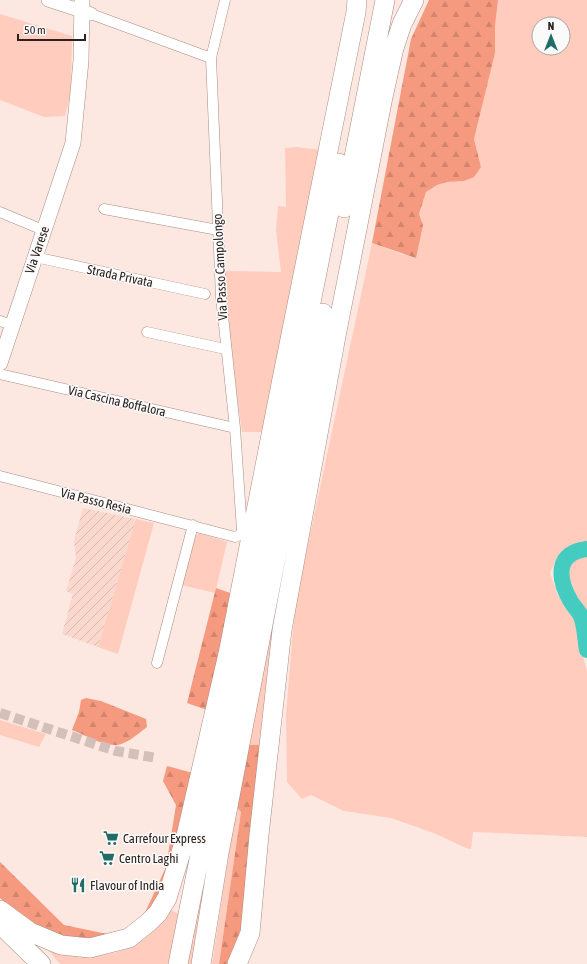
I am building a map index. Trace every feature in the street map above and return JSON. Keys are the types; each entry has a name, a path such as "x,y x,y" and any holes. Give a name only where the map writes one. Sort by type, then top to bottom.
{"highway":[{"path":"0,910 35,934 61,945 90,948 129,938 154,917 167,898 186,836 228,654 280,384 356,12 357,0"},
{"path":"178,964 317,278 370,0"},
{"path":"201,964 220,845 385,0"},
{"path":"237,964 250,933 259,835 282,630 336,336 383,97 394,48 402,24 414,0"},
{"path":"0,924 41,964"},
{"path":"0,942 22,964"}],"main road":[{"name":"Via Varese","path":"0,363 6,323 35,257 43,230 67,165 74,136 87,6"}],"street":[{"path":"48,0 87,6 211,58"},
{"name":"Via Passo Campolongo","path":"224,0 211,58 218,230 225,349 235,428 242,530 240,535"},
{"path":"104,209 218,230"},
{"path":"0,212 43,230"},
{"name":"Strada Privata","path":"35,257 205,294"},
{"path":"147,332 225,349"},
{"name":"Via Cascina Boffalora","path":"0,374 235,428"},
{"name":"Via Passo Resia","path":"0,476 235,537 240,535"},
{"path":"157,663 193,525"}],"shaded area":[{"path":"498,0 587,0 587,547 576,548 556,560 550,573 558,596 573,614 587,672 587,837 473,832 471,849 436,834 391,818 344,811 311,795 302,799 287,782 286,715 294,617 304,563 372,243 404,255 423,225 419,214 426,192 436,185 447,182 464,181 481,167 474,139 495,53 495,26"},
{"path":"0,14 72,36 71,92 65,116 44,117 0,100"},
{"path":"296,147 322,150 265,432 242,432 228,332 225,271 281,272 276,230 278,206 286,207 285,148"},
{"path":"83,508 136,519 98,647 62,634 73,594 66,591 76,559 74,541"},
{"path":"136,519 154,523 118,654 98,647"},
{"path":"199,533 227,542 215,593 181,585 195,536"},
{"path":"587,553 587,613 574,595 566,571 573,562"},
{"path":"277,601 263,746 246,745"},
{"path":"0,720 46,734 39,747 0,735"},
{"path":"236,806 241,812 219,964 212,964"},
{"path":"206,857 211,857 195,964 185,964"},
{"path":"170,910 180,914 170,964 60,964 49,951 77,955 104,955 128,948 152,932"}],"green space":[{"path":"429,0 498,0 495,26 495,53 474,139 481,167 474,177 464,181 447,182 437,185 426,192 419,214 423,225 416,258 372,243 411,39"},
{"path":"216,588 233,594 207,710 187,703"},
{"path":"86,698 101,701 146,719 147,727 129,740 117,745 105,744 72,730 79,712 81,700"},
{"path":"246,745 259,745 261,764 245,928 231,964 219,964 241,812 236,806"},
{"path":"167,766 193,773 160,900 143,917 166,867 176,805 163,781"},
{"path":"0,862 64,925 117,936 106,942 48,934 22,918 0,898"}],"waterway":[{"path":"587,549 577,551 569,555 562,567 561,575 571,602 580,614 584,628 587,650"}],"tunnel":[{"path":"0,713 116,751 157,758"}],"place":[{"name":"Carrefour Express","path":"111,838"},
{"name":"Centro Laghi","path":"107,858"},
{"name":"Flavour of India","path":"78,885"}]}
